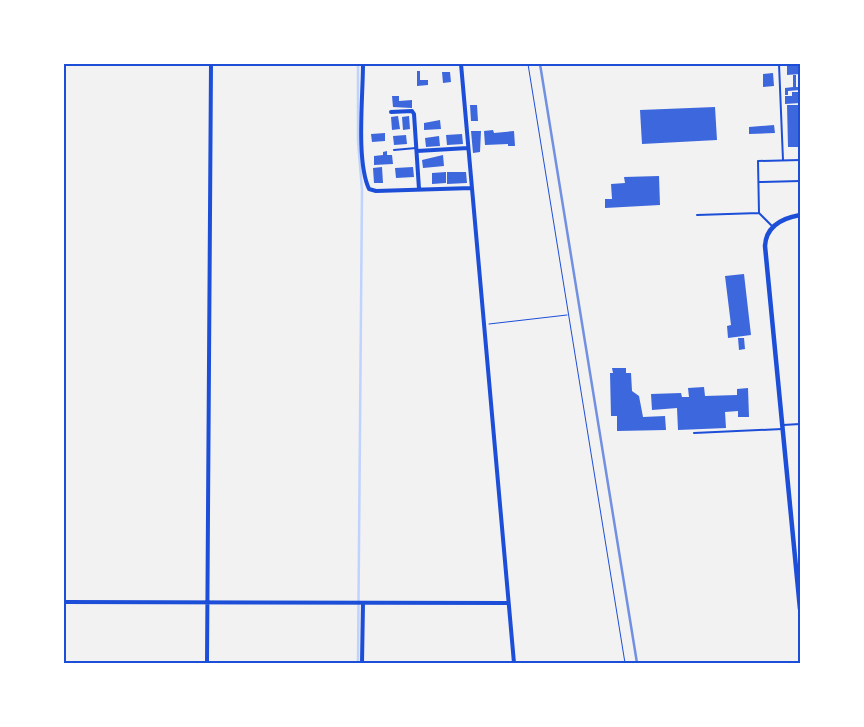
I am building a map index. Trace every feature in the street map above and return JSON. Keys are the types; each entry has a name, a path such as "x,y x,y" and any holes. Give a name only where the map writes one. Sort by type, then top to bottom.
{"street":[{"path":"207,663 211,64"},
{"path":"363,64 363,156 365,181 369,189 376,191 472,188"},
{"path":"461,64 514,663"},
{"path":"391,112 412,111 417,150 419,190"},
{"path":"417,150 468,148"},
{"path":"800,214 785,218 773,226 766,239 765,246 800,608"},
{"path":"64,602 508,602"},
{"path":"362,603 362,663"}],"lane":[{"path":"779,64 783,160"},
{"path":"394,150 417,150"},
{"path":"759,213 758,161 800,160"},
{"path":"759,182 800,181"},
{"path":"697,215 759,213 773,226"},
{"path":"694,433 800,424"}],"path":[{"path":"528,64 625,663"},
{"path":"483,324 568,315"}],"building":[{"path":"787,64 800,64 800,74 787,75"},
{"path":"417,71 420,71 420,80 428,80 428,85 417,86"},
{"path":"442,72 450,72 451,82 443,83"},
{"path":"773,73 774,86 763,87 763,74"},
{"path":"793,75 796,75 796,87 800,87 800,90 788,91 788,95 785,95 785,88 793,87"},
{"path":"792,92 800,92 800,103 785,104 785,96 792,96"},
{"path":"392,96 399,96 399,101 412,100 412,108 393,107"},
{"path":"470,105 477,105 478,121 471,121"},
{"path":"787,105 800,105 800,147 788,147"},
{"path":"715,107 717,140 642,144 640,110"},
{"path":"398,116 400,129 392,130 391,117"},
{"path":"409,116 410,129 403,130 402,117"},
{"path":"440,120 441,129 424,130 424,123"},
{"path":"774,125 775,133 749,134 749,127"},
{"path":"493,130 494,133 514,131 515,146 508,146 508,144 485,145 484,131"},
{"path":"471,131 481,131 480,152 473,153"},
{"path":"385,133 385,141 372,142 371,134"},
{"path":"462,134 463,144 447,145 446,135"},
{"path":"406,135 407,144 394,145 393,136"},
{"path":"439,136 440,146 426,147 425,138"},
{"path":"387,151 387,155 392,155 393,164 374,165 374,156 383,155 383,152"},
{"path":"443,155 444,166 423,168 422,160"},
{"path":"382,167 383,183 374,183 373,168"},
{"path":"413,167 414,177 396,178 395,168"},
{"path":"446,172 446,183 432,184 432,173"},
{"path":"447,172 466,172 467,183 447,184"},
{"path":"659,176 660,205 605,208 605,199 612,199 611,184 625,183 624,177"},
{"path":"744,274 751,335 728,338 727,326 731,325 725,276"},
{"path":"738,338 744,338 745,349 739,350"},
{"path":"612,368 626,368 626,373 631,373 632,391 639,396 643,417 665,416 666,430 617,431 617,416 611,416 610,373 613,373"},
{"path":"704,387 705,396 737,395 737,389 748,388 749,417 738,417 738,411 725,412 726,428 678,430 677,408 652,410 651,394 681,393 682,397 689,397 688,388"}],"waterway":[{"path":"358,64 358,141 362,190 358,663"}],"railway":[{"path":"540,64 637,663"}]}
